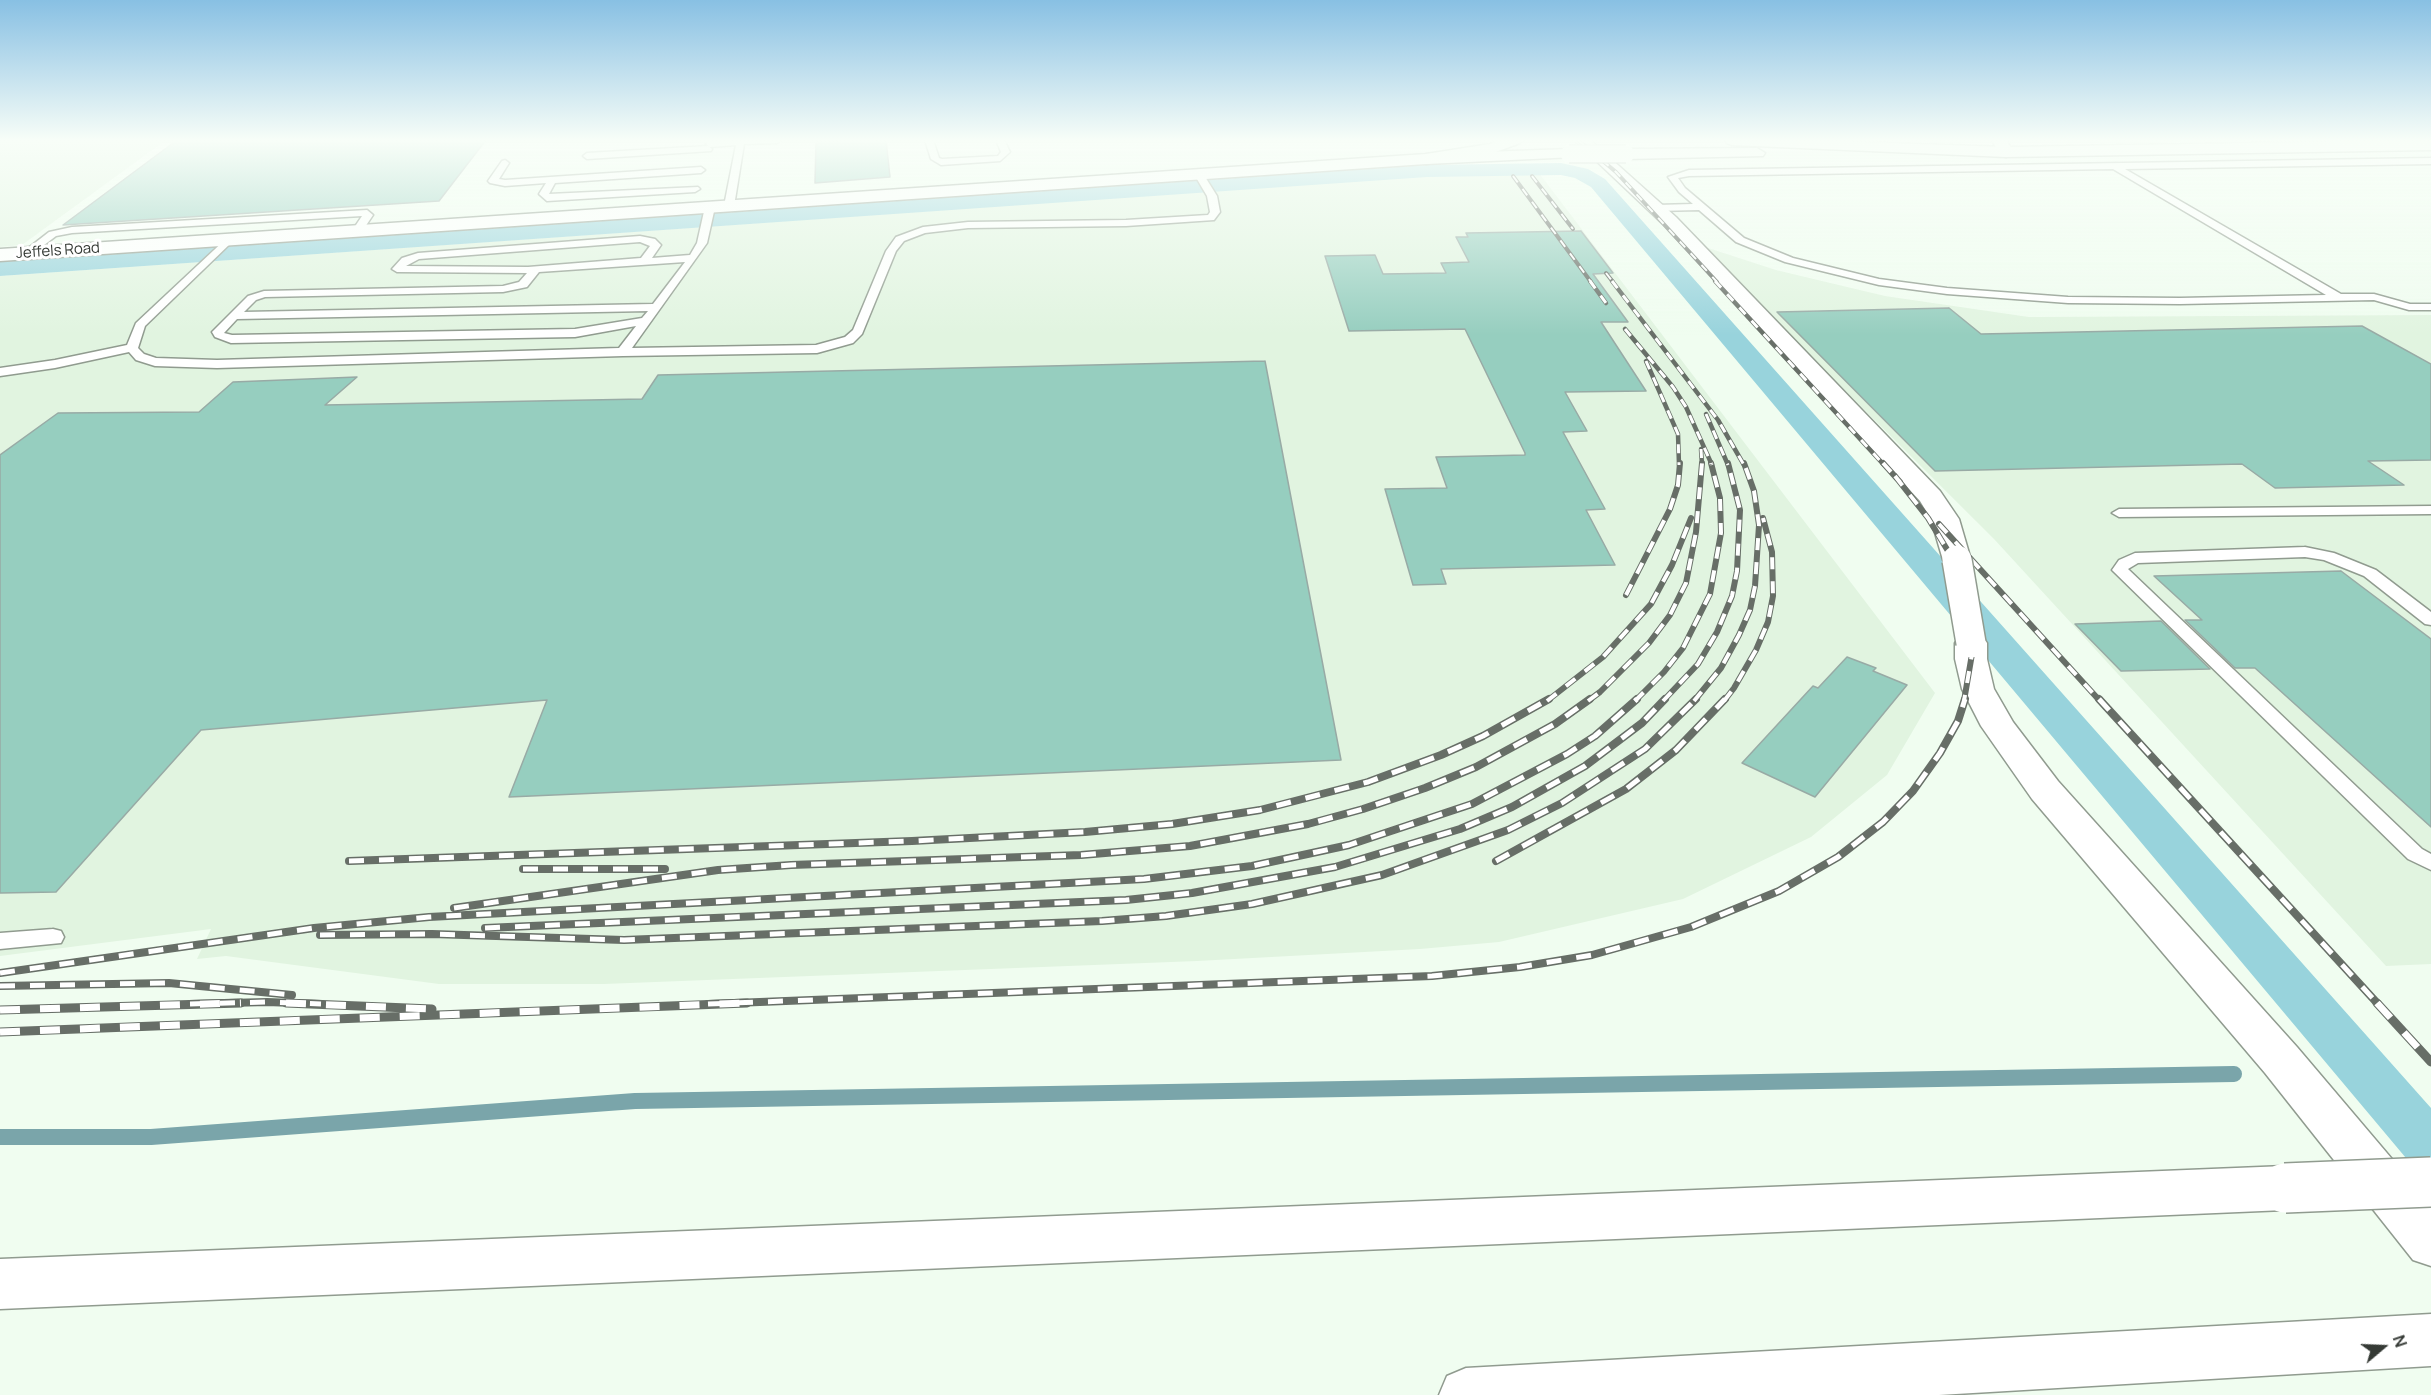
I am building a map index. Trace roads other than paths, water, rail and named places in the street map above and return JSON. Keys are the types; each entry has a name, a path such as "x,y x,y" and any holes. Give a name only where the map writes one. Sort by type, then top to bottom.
{"main road":[{"name":"Jeffels Road","path":"0,255 225,243 357,231 742,205"},
{"path":"1653,205 1931,496 1945,519 1957,560 1971,643 1971,659 1978,689 1998,726 2045,790 2281,1060 2431,1243"},
{"path":"0,1284 2431,1182"},
{"path":"1466,1395 2416,1341"}],"lane":[{"path":"132,348 140,357 156,362 217,364 623,352 798,350 840,343 849,340 858,332 891,251 900,239 923,230 968,225 1136,223 1210,218 1215,212 1214,205"},
{"path":"2182,205 2338,297"},
{"path":"623,352 693,258 702,243 710,207"},
{"path":"1656,207 1701,207 1740,240 1758,248 1789,260 1879,282 1958,292 2068,300 2374,297 2409,307 2431,307"},
{"path":"27,253 53,234 72,230 367,213 368,215 357,231"},
{"path":"645,260 656,245 651,241 640,239 429,255 411,258 397,269 531,269 693,258"},
{"path":"132,348 140,325 225,243"},
{"path":"531,269 533,273 523,285 510,289 264,294 252,298 219,328 219,335 231,339 575,333 645,321"},
{"path":"233,316 656,307"},
{"path":"0,372 56,364 132,348"},
{"path":"2119,513 2431,510"},
{"path":"2431,620 2370,573 2328,556 2305,552 2135,558 2125,563 2120,570 2415,854 2431,863"},
{"path":"0,941 53,938"}],"waterway":[{"path":"0,269 930,205"},
{"path":"1617,205 2431,1147"},
{"path":"0,1137 151,1137 635,1101 2234,1074"}],"railway":[{"path":"1534,205 1591,282"},
{"path":"1555,205 1573,229"},
{"path":"1646,205 1717,282"},
{"path":"1606,273 1613,282"},
{"path":"1590,281 1606,303"},
{"path":"1612,281 1718,420 1744,465"},
{"path":"1715,281 1884,465"},
{"path":"1625,329 1673,387 1686,407 1712,465"},
{"path":"1646,361 1678,434 1679,465"},
{"path":"1706,414 1728,465"},
{"path":"1701,449 1702,464"},
{"path":"1626,595 1670,509 1678,485 1680,463"},
{"path":"1637,699 1664,672 1683,648 1710,594 1721,533 1720,498 1711,463"},
{"path":"1663,701 1698,664 1717,632 1732,596 1737,571 1740,510 1728,463"},
{"path":"1694,701 1721,668 1750,610 1755,586 1759,525 1754,491 1744,463"},
{"path":"1883,463 1898,479"},
{"path":"1588,701 1649,643 1670,615 1686,583 1696,532 1702,464"},
{"path":"1895,476 1898,479"},
{"path":"1898,479 1928,518 1948,551 1967,604 1972,654 1964,701"},
{"path":"1547,701 1603,657 1651,604 1672,565 1691,518"},
{"path":"1724,701 1756,650 1768,622 1773,596 1772,552 1763,518"},
{"path":"1939,524 2100,701"},
{"path":"349,861 912,841 1085,832 1172,824 1260,810 1368,782 1441,755 1483,736 1549,699"},
{"path":"454,908 718,870 791,865 1081,855 1190,846 1308,824 1363,809 1425,788 1476,767 1555,724 1590,699"},
{"path":"0,973 314,928 429,917 1144,879 1252,866 1349,845 1472,804 1567,754 1595,736 1637,699"},
{"path":"485,928 1126,900 1192,893 1335,867 1460,829 1512,807 1585,766 1642,723 1665,699"},
{"path":"1496,861 1626,789 1676,750 1725,699"},
{"path":"708,1004 1432,976 1520,967 1592,955 1691,927 1779,891 1838,857 1883,822 1913,791 1940,753 1958,721 1965,699"},
{"path":"2099,699 2378,1004"},
{"path":"320,935 432,934 624,940 1102,921 1166,916 1252,904 1382,875 1508,830 1562,803 1645,749 1694,701"},
{"path":"523,869 665,869"},
{"path":"0,986 169,983 292,995"},
{"path":"190,1004 267,1002 321,1004"},
{"path":"0,1010 241,1003"},
{"path":"286,1003 432,1009"},
{"path":"0,1032 747,1003"},
{"path":"2377,1003 2431,1062"}]}
